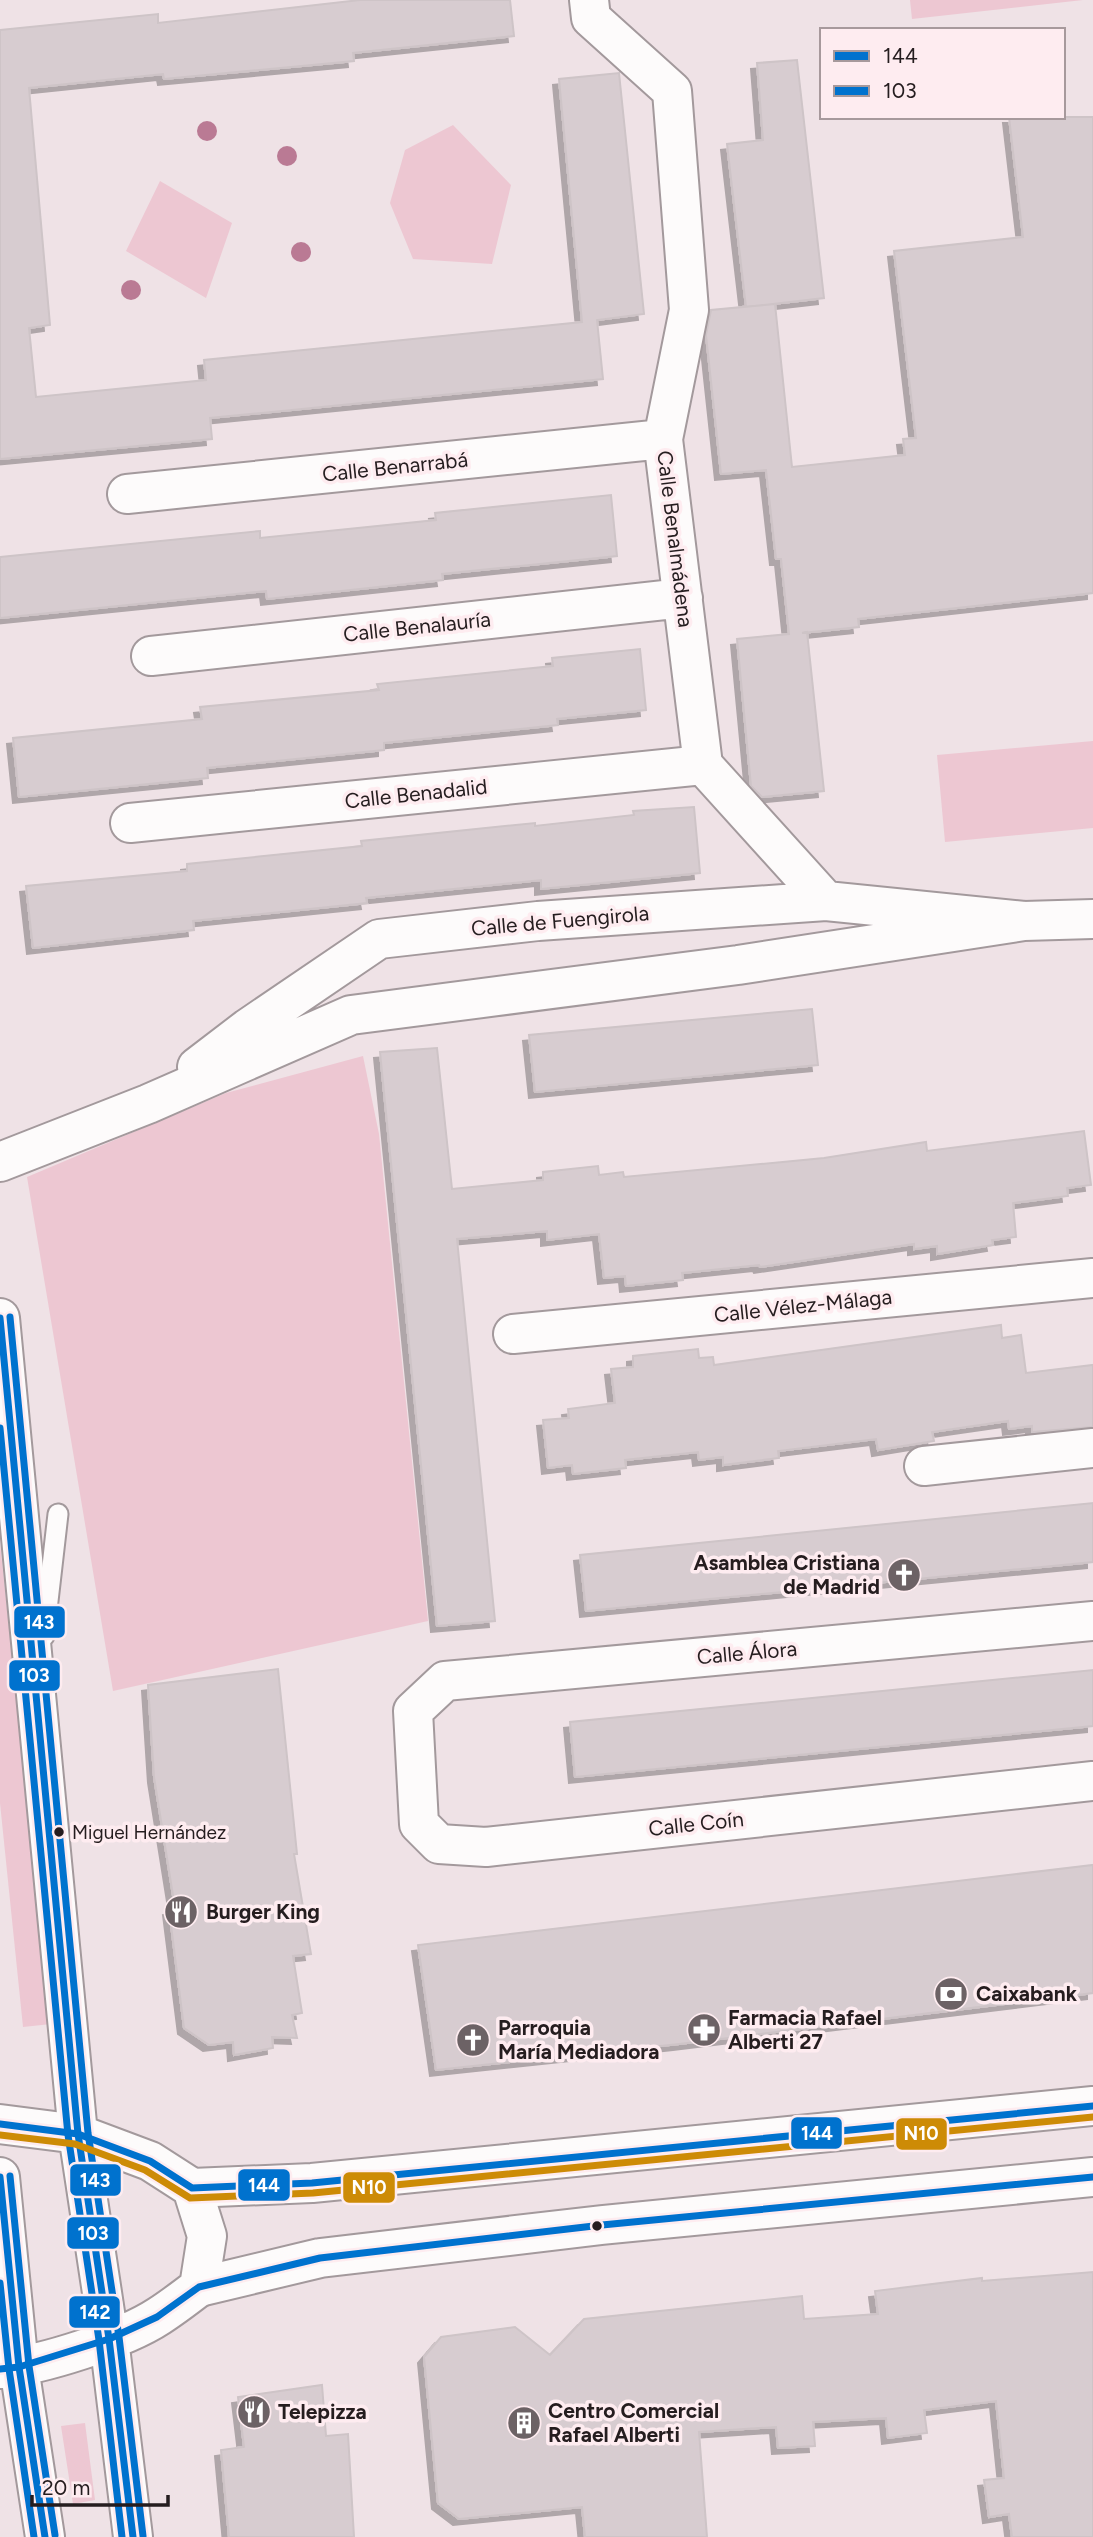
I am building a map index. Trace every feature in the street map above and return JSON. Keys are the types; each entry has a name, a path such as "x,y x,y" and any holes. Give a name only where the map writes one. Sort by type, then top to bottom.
{"street":[{"name":"Calle Benalmádena","path":"589,0 591,18 673,91 689,310 663,439 703,765"},
{"name":"Calle Benarrabá","path":"127,494 663,439"},
{"name":"Calle Benalauría","path":"151,656 683,598"},
{"name":"Calle Benadalid","path":"130,823 703,765"},
{"path":"703,765 826,901"},
{"name":"Calle de Fuengirola","path":"148,1104 248,1028 379,939 538,921 826,901 1024,921"},
{"name":"Calle de Fuengirola","path":"0,1162 148,1104 351,1015 738,965 1024,921 1093,919"},
{"name":"Calle Vélez-Málaga","path":"513,1334 1093,1278"},
{"path":"0,1318 78,2134 109,2339 133,2537"},
{"path":"924,1466 1093,1447"},
{"name":"Calle Álora","path":"413,1711 445,1681 1093,1621"},
{"name":"Calle Coín","path":"413,1711 419,1824 439,1844 486,1847 1093,1781"},
{"path":"0,2124 78,2134 150,2161 192,2188 312,2183 1093,2106"},
{"path":"0,2177 10,2368 46,2537"},
{"path":"10,2368 109,2339 157,2317 199,2287 320,2258 601,2225 1093,2177"},
{"path":"192,2188 207,2236 199,2287"}],"lane":[{"path":"37,1699 58,1514"}],"shaded area":[{"path":"910,0 1083,0 912,19"},
{"path":"453,125 511,185 492,264 413,259 390,203 405,150"},
{"path":"160,181 232,223 206,298 126,251"},
{"path":"1093,741 1093,828 945,842 937,755"},
{"path":"363,1056 379,1134 428,1621 113,1691 27,1177 226,1093"},
{"path":"0,1543 51,2024 23,2027 0,1803"},
{"path":"85,2423 95,2500 73,2504 61,2426"}],"building":[{"path":"360,0 510,0 514,36 353,53 354,61 164,79 163,74 29,88 50,325 29,328 36,397 206,380 204,360 582,322 559,79 619,73 644,314 597,320 603,379 210,418 212,439 0,459 0,30 158,14 158,23"},
{"path":"797,60 824,298 746,307 727,144 763,140 757,63"},
{"path":"1093,117 1093,593 858,619 859,627 807,632 824,791 762,797 751,786 737,639 789,634 781,559 776,559 766,470 721,474 706,335 711,310 775,304 792,467 905,455 903,439 916,438 894,251 1023,237 1009,119"},
{"path":"611,495 617,556 442,574 443,580 267,599 266,591 0,618 0,557 260,531 260,538 436,520 435,513"},
{"path":"640,649 646,710 557,719 558,725 384,743 384,750 207,768 208,778 19,797 13,738 202,719 200,707 379,690 377,684 553,666 552,658"},
{"path":"694,807 700,873 541,889 541,880 366,898 367,903 193,921 194,930 33,948 26,886 187,871 187,864 362,846 361,841 535,823 535,826 634,815 633,811"},
{"path":"812,1009 818,1065 535,1092 529,1035"},
{"path":"437,1048 452,1189 543,1180 543,1172 598,1166 599,1175 623,1172 624,1177 824,1158 926,1142 927,1151 1084,1131 1091,1185 1067,1188 1068,1196 1013,1203 1016,1237 992,1240 993,1245 937,1254 937,1246 914,1249 914,1244 760,1267 682,1273 683,1280 626,1286 625,1276 604,1278 599,1234 547,1240 547,1231 457,1239 495,1621 437,1626 380,1052"},
{"path":"1001,1325 1002,1338 1021,1335 1026,1373 1093,1365 1093,1427 1032,1432 1032,1426 1009,1429 1008,1421 932,1432 934,1441 878,1450 876,1439 778,1451 779,1458 723,1465 723,1457 699,1460 698,1452 625,1460 626,1468 573,1474 572,1465 548,1468 543,1420 569,1418 568,1409 615,1403 611,1369 633,1367 633,1356 698,1349 699,1358 713,1357 714,1365"},
{"path":"1093,1503 1093,1562 586,1611 580,1555"},
{"path":"278,1669 297,1854 294,1854 311,1954 293,1956 302,2013 292,2015 297,2038 272,2037 273,2048 234,2055 233,2042 209,2045 184,2028 169,1909 175,1908 154,1777 148,1685"},
{"path":"1093,1670 1093,1726 575,1777 570,1722"},
{"path":"1093,1865 1093,1993 679,2044 436,2070 418,1945"},
{"path":"1093,2272 1093,2537 1012,2537 1009,2514 989,2517 984,2480 1004,2478 996,2401 924,2410 927,2433 888,2438 886,2418 813,2422 815,2446 778,2448 776,2427 699,2432 707,2537 585,2537 582,2507 459,2519 438,2503 424,2357 441,2337 515,2327 550,2355 584,2319 802,2296 804,2319 878,2314 875,2291 982,2278 982,2281"},
{"path":"322,2385 326,2436 348,2434 354,2537 229,2537 221,2450 244,2447 238,2397"}],"transit line":[{"name":"143","path":"10,1317 88,2133 119,2337 143,2536"},
{"name":"103","path":"0,1318 78,2134 109,2339 133,2537"},
{"name":"142","path":"0,1428 68,2135 99,2340 122,2537"},
{"name":"144","path":"0,2124 78,2134 150,2161 192,2188 312,2183 1093,2106"},
{"name":"N10","path":"0,2135 75,2144 145,2170 190,2198 313,2193 1093,2117"},
{"name":"143","path":"10,2176 29,2366 55,2535"},
{"name":"103","path":"0,2177 19,2367 45,2537"},
{"name":"144","path":"0,2369 19,2367 109,2339 157,2317 199,2287 320,2258 602,2225 1093,2177"},
{"name":"142","path":"0,2283 9,2369 34,2537"}],"place":[{"name":"Asamblea Cristiana de Madrid","path":"904,1575"},
{"name":"Miguel Hernández","path":"59,1832"},
{"name":"Burger King","path":"181,1912"},
{"name":"Caixabank","path":"951,1994"},
{"name":"Farmacia Rafael Alberti 27","path":"704,2030"},
{"name":"Parroquia María Mediadora","path":"473,2040"},
{"name":"Telepizza","path":"254,2412"},
{"name":"Centro Comercial Rafael Alberti","path":"524,2423"}]}
